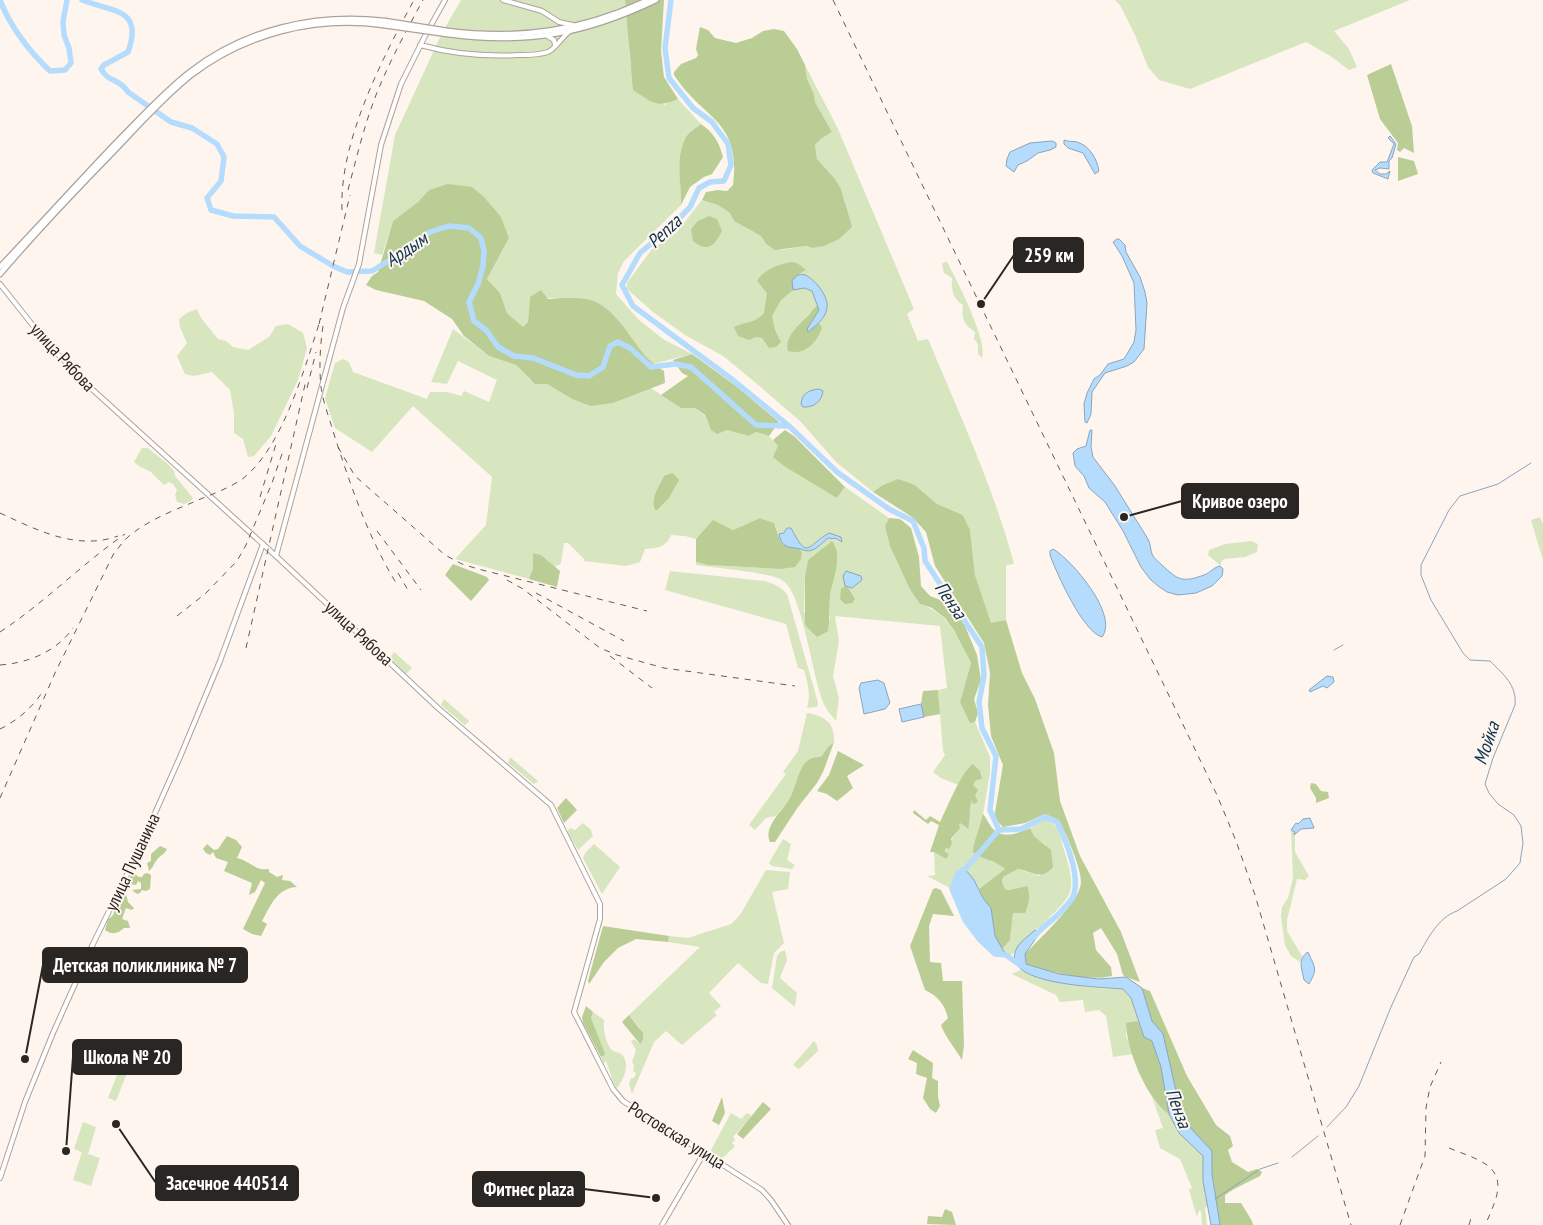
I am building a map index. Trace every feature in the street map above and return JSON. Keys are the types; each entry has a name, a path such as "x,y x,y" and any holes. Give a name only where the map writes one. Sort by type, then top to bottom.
{"main road":[{"path":"0,267 163,98 191,75 219,56 261,37 319,23 356,22 384,23 448,33 505,39 570,31 607,21 648,0"},
{"path":"547,34 606,18 656,0"},
{"path":"0,274 31,235"}],"street":[{"path":"276,556 337,328 359,264 381,145 401,84 445,0"},
{"path":"503,0 542,11 568,25 577,26"},
{"path":"555,19 556,26 547,34 554,40 556,45"},
{"path":"420,45 448,51 492,56 536,55 552,50 570,31"},
{"name":"улица Рябова","path":"0,284 46,342 93,390 263,544 438,708 551,805 600,904 600,920 574,1012 584,1031"},
{"name":"улица Пушанина","path":"0,1178 25,1102 53,1033 92,946 132,866 180,757 220,661 263,544"},
{"name":"Ростовская улица","path":"584,1031 613,1089 623,1101 762,1190 788,1225"},
{"path":"662,1225 704,1154"}],"green space":[{"path":"461,0 625,0 630,64 664,105 678,99 701,124 687,135 680,154 681,205 624,261 618,273 616,294 638,319 663,339 692,354 653,364 634,342 573,298 530,298 528,322 523,328 507,313 500,293 487,279 509,238 501,217 429,190 418,202 393,221 382,255 374,253 395,135 442,33"},
{"path":"625,0 664,0 661,51 664,77 678,99 664,104 654,103 633,90"},
{"path":"1115,0 1410,0 1334,31 1349,49 1357,67 1349,70 1332,57 1306,42 1190,89 1159,80 1148,67 1135,35 1120,5"},
{"path":"700,27 708,30 715,38 736,43 752,38 763,31 774,29 784,31 797,49 805,65 807,79 814,94 815,102 832,132 815,145 817,159 841,189 852,227 839,239 824,246 775,250 766,244 761,236 734,221 730,213 718,205 702,200 706,192 727,191 733,185 734,163 726,133 718,122 685,90 674,75 674,72 681,64 696,58 698,55 696,49"},
{"path":"1391,64 1412,126 1414,153 1404,148 1400,152 1397,150 1398,143 1380,119 1367,75"},
{"path":"805,65 838,129 914,309 907,314 918,341 928,339 975,450 996,506 1014,564 1006,565 1006,620 991,624 975,575 970,530 963,515 937,504 915,485 898,480 881,486 873,492 836,462 801,422 756,383 723,356 685,335 653,312 627,289 627,283 652,249 676,233 702,200 718,205 730,213 734,221 761,236 766,244 782,250 807,246 812,248 845,202 841,189 817,159 815,145 832,132 815,102 814,94 807,79"},
{"path":"701,124 715,138 723,157 712,174 690,187 681,205 680,154 687,135"},
{"path":"1398,157 1414,161 1418,174 1398,181"},
{"path":"448,184 472,187 484,197 501,217 509,238 487,279 500,293 507,313 523,327 528,322 530,297 541,290 548,299 581,298 598,303 616,318 646,356 664,371 665,383 613,403 591,406 572,399 547,384 535,384 516,365 489,356 464,336 452,319 424,301 376,290 366,285 372,276 378,272 393,221 418,202 429,190"},
{"path":"709,216 717,219 722,231 713,244 703,247 693,241 691,229 698,221"},
{"path":"792,262 797,263 806,270 795,277 793,290 781,300 772,316 775,330 781,342 776,347 769,348 762,338 756,337 749,340 738,336 734,327 754,321 764,313 767,293 757,281 772,268"},
{"path":"947,262 971,310 981,339 982,358 978,354 978,344 974,339 975,332 964,321 962,314 963,305 953,293 952,278 944,273 942,264"},
{"path":"818,305 819,310 808,331 819,323 822,328 814,343 805,350 788,351 787,346 790,336"},
{"path":"197,309 201,318 218,339 226,341 233,347 248,350 269,337 276,326 288,324 303,333 307,348 298,380 271,436 254,456 248,457 243,439 234,433 234,413 230,390 212,372 194,376 185,374 177,356 187,343 180,327 179,319"},
{"path":"453,329 489,356 516,365 530,380 547,384 572,399 591,405 613,403 651,388 681,408 695,408 705,416 711,430 727,430 749,436 756,432 769,436 837,498 845,487 889,518 885,527 920,604 931,609 946,620 957,635 971,663 960,702 970,722 975,722 990,757 990,773 983,814 978,830 991,862 1000,864 1005,869 979,889 974,880 958,873 952,889 927,876 935,875 934,852 946,859 946,849 956,834 960,823 967,829 970,807 975,795 973,785 975,780 958,785 941,778 933,772 945,755 943,751 938,690 947,688 940,626 835,616 839,641 833,676 839,698 836,721 826,708 820,694 802,619 790,588 782,580 775,577 696,565 696,562 708,565 780,569 800,550 798,548 806,551 828,538 838,541 841,537 828,533 808,548 804,548 791,528 779,534 774,523 760,518 733,530 713,521 696,539 671,535 664,545 645,549 640,562 626,566 584,561 568,543 564,543 561,563 555,567 541,555 533,553 533,568 529,579 455,559 486,525 492,477 413,406 372,452 335,428 325,398 335,363 343,359 349,362 353,372 427,399 430,392 448,392 461,396 464,391 489,402 497,380 458,361 447,384 431,382","holes":["832,541 836,547 838,560 830,596 830,620 804,612 805,576 808,560"]},
{"path":"692,354 736,386 779,422 769,436 756,432 749,436 727,430 717,434 711,430 705,415 695,408 681,408 661,395 688,376 682,373 673,360"},
{"path":"785,430 794,436 845,487 837,498 784,466 773,457 778,446 773,440"},
{"path":"142,448 148,448 169,465 174,471 175,476 193,498 191,501 184,504 177,502 175,495 177,490 173,484 169,482 164,485 151,472 134,462"},
{"path":"673,473 679,480 669,498 656,511 654,498 657,489 664,476"},
{"path":"898,479 915,485 937,504 963,515 970,530 975,575 991,623 1006,620 1022,673 1035,699 1054,753 1060,801 1080,856 1121,932 1140,982 1123,975 1117,954 1101,928 1093,933 1096,950 1111,967 1112,976 1101,978 1079,977 1026,964 1025,954 1058,920 1079,890 1081,882 1079,868 1059,820 1045,814 1025,823 1003,827 994,818 1003,765 991,736 988,705 990,673 984,643 935,566 926,532 912,517 873,492 881,486"},
{"path":"1540,517 1543,524 1543,560 1531,520"},
{"path":"760,518 774,523 781,542 798,548 802,552 801,559 795,567 780,569 708,565 696,562 696,539 713,520 733,530"},
{"path":"889,518 900,519 911,528 919,557 921,586 930,596 948,603 965,626 977,655 981,680 974,699 978,713 975,722 970,723 960,702 971,663 954,630 945,618 932,608 920,604 910,589 890,546 885,526"},
{"path":"832,541 837,553 837,560 830,595 828,631 817,637 805,625 805,576 808,560"},
{"path":"1251,541 1258,544 1257,552 1245,557 1224,559 1221,562 1221,566 1208,555 1209,550 1225,544"},
{"path":"533,553 541,555 560,571 557,587 529,579 533,568"},
{"path":"453,564 487,577 489,580 471,601 445,575"},
{"path":"670,571 765,581 785,592 818,703 817,707 807,708 809,694 807,680 804,670 798,668 786,624 665,590"},
{"path":"845,586 855,599 852,603 845,604 840,599 841,589"},
{"path":"394,652 412,668 406,674 390,658"},
{"path":"938,690 940,714 924,717 921,704 923,691"},
{"path":"444,699 469,721 465,725 441,705"},
{"path":"807,713 828,721 833,730 834,742 821,757 807,762 800,772 789,800 776,816 766,818 755,830 749,825 786,774 783,772 798,751"},
{"path":"834,742 817,783 798,807 775,842 770,842 768,836 769,829 789,799 804,765 811,759 821,757"},
{"path":"838,751 864,765 847,776 853,788 837,801 827,794 817,791 829,775"},
{"path":"510,757 538,781 534,784 508,763"},
{"path":"973,764 980,771 982,779 976,780 973,785 978,790 975,795 978,802 973,804 972,800 968,829 960,823 960,828 951,839 952,843 949,849 946,848 945,852 949,854 946,859 934,852 930,852 939,825 931,821 928,824 913,813 914,810 926,820 930,816 940,822 959,782"},
{"path":"1311,783 1316,784 1321,791 1328,792 1329,798 1316,803 1316,798 1310,788"},
{"path":"566,798 577,810 564,823 557,808"},
{"path":"983,814 996,832 1006,835 1030,828 1034,836 1051,850 1053,867 1045,874 1041,875 1018,869 1003,877 1002,882 1005,889 1009,890 1027,886 1029,896 1025,913 1013,913 1010,940 1002,949 995,936 991,908 979,889 1005,869 973,852"},
{"path":"1045,819 1056,827 1060,834 1071,875 1070,892 1062,904 1009,956 1002,949 1010,940 1013,913 1025,913 1027,886 1009,890 1005,889 1002,882 1003,877 1018,869 1040,876 1046,845 1034,836 1030,828"},
{"path":"583,823 591,830 593,836 578,850 567,832 570,828 575,830"},
{"path":"1291,830 1295,832 1295,852 1309,876 1305,880 1297,879 1287,920 1287,931 1302,956 1300,962 1291,956 1285,945 1281,917 1282,907 1288,898 1293,878"},
{"path":"227,836 236,840 242,847 237,858 260,869 269,869 269,872 277,877 283,875 282,880 290,881 297,887 284,890 275,898 262,921 267,924 261,936 243,929 265,883 261,880 255,892 249,895 252,883 224,871 228,862 216,858 213,852 210,855 206,853 203,849 207,844 214,850 218,849"},
{"path":"783,839 791,844 787,860 795,865 792,869 772,866 769,863"},
{"path":"594,844 620,867 602,894 583,858 585,853"},
{"path":"160,846 167,849 149,871 147,863 151,861 151,854"},
{"path":"766,870 790,872 788,889 772,892 784,943 774,953 768,984 761,983 738,963 709,993 721,1006 714,1012 717,1015 682,1045 666,1031 654,1042 632,1094 629,1084 631,1078 634,1078 636,1073 633,1071 634,1065 632,1062 636,1050 631,1041 634,1039 640,1044 640,1028 629,1015 700,947 668,942 669,936 688,938 731,924 740,915"},
{"path":"147,873 151,875 150,889 142,890 137,894 132,890 141,889 141,883 138,881 136,885 131,884 132,880 129,877 135,874 142,877"},
{"path":"933,889 941,890 954,916 933,914 929,926 930,962 941,963 943,981 962,981 964,1045 962,1060 941,1025 948,1018 945,1009 937,998 925,990 910,946"},
{"path":"121,894 126,894 128,902 134,908 132,910 126,908 122,919 128,921 130,928 110,933 105,930 108,919 113,915 115,904"},
{"path":"603,926 669,936 668,942 636,939 618,948 604,962 589,984 588,981"},
{"path":"785,950 787,960 780,978 797,993 795,1007 772,988 777,956"},
{"path":"1020,970 1077,986 1124,989 1131,998 1138,1021 1126,1024 1126,1036 1133,1054 1113,1057 1106,1016 1099,1010 1085,1012 1083,1000 1060,1002 1056,995 1012,974"},
{"path":"1142,988 1150,991 1187,1076 1216,1125 1230,1136 1233,1146 1228,1150 1232,1162 1248,1172 1257,1169 1262,1172 1260,1176 1225,1195 1225,1203 1241,1203 1253,1225 1220,1225 1212,1174 1212,1151 1186,1124 1177,1095 1163,1034 1152,1021"},
{"path":"586,1006 593,1012 591,1018 605,1054 601,1057 583,1023 582,1017"},
{"path":"593,1012 604,1020 605,1036 610,1047 625,1059 625,1072 617,1088 611,1078 606,1061 604,1064 601,1057 603,1056 591,1018"},
{"path":"629,1015 643,1033 643,1040 640,1044 622,1022"},
{"path":"1138,1021 1144,1037 1152,1041 1161,1067 1169,1114 1153,1098 1134,1060 1126,1023"},
{"path":"814,1041 818,1051 799,1069 793,1065"},
{"path":"913,1050 933,1063 932,1078 938,1081 940,1106 936,1113 930,1109 923,1098 927,1078 916,1074 917,1063 908,1059"},
{"path":"119,1070 127,1073 116,1101 108,1098"},
{"path":"1151,1094 1156,1103 1169,1114 1179,1133 1203,1156 1203,1181 1208,1206 1205,1208 1207,1225 1202,1225 1201,1211 1199,1210 1197,1217 1189,1190 1192,1188 1180,1159 1160,1148 1155,1130 1163,1128"},
{"path":"722,1097 725,1113 719,1125 712,1121"},
{"path":"763,1102 771,1109 743,1139 737,1134"},
{"path":"731,1113 741,1119 747,1113 752,1116 733,1137 735,1140 732,1143 735,1146 720,1159 712,1154 711,1150"},
{"path":"83,1122 96,1127 88,1154 100,1158 91,1186 73,1180 82,1152 74,1149"},
{"path":"945,1209 952,1212 956,1225 927,1224 928,1216 942,1217"}],"water":[{"path":"1390,136 1396,144 1392,158 1389,161 1389,169 1380,168 1375,170 1380,174 1386,174 1390,171 1388,179 1373,173 1372,170 1380,162 1387,162 1394,144 1388,138"},
{"path":"1064,140 1077,142 1086,147 1095,158 1099,171 1095,174 1083,153 1068,148 1064,144"},
{"path":"1052,141 1056,143 1056,147 1038,153 1018,165 1014,172 1006,166 1010,152 1030,143"},
{"path":"1117,239 1125,245 1126,252 1140,277 1145,292 1147,303 1144,349 1134,362 1105,373 1092,392 1091,414 1087,423 1085,422 1084,404 1094,379 1100,375 1108,364 1124,359 1134,342 1136,330 1134,283 1122,256 1113,242"},
{"path":"797,275 805,275 813,280 820,288 827,303 823,318 808,332 807,329 819,310 812,291 804,288 793,290 792,281"},
{"path":"819,389 823,391 819,401 814,405 803,407 801,404 804,395 809,391"},
{"path":"1090,430 1092,430 1091,447 1093,457 1115,486 1148,539 1154,557 1172,574 1181,579 1190,579 1204,575 1220,566 1223,569 1222,576 1212,586 1196,593 1178,595 1167,592 1150,579 1141,567 1123,531 1105,502 1089,488 1084,476 1075,466 1073,453 1077,449 1086,446"},
{"path":"787,528 791,528 804,548 808,548 829,533 841,537 842,542 837,539 828,538 809,551 789,547 784,545 779,534 784,533"},
{"path":"1053,549 1071,564 1099,602 1106,627 1102,637 1087,625 1079,614 1058,575 1050,555 1050,551"},
{"path":"846,571 861,576 862,580 852,588 845,586 843,576"},
{"path":"1327,676 1333,677 1334,682 1327,688 1323,686 1310,692 1309,690"},
{"path":"878,680 884,683 890,703 885,709 864,714 859,688 861,683"},
{"path":"921,704 924,717 902,722 899,709"},
{"path":"1310,818 1314,828 1301,829 1294,835 1295,832 1291,830 1296,823 1298,824 1303,819"},
{"path":"965,869 991,908 995,936 1006,955 986,947 978,939 960,909 952,889 958,873"},
{"name":"Пенза","path":"1035,930 1039,934 1025,954 1026,964 1059,974 1098,979 1126,977 1142,988 1152,1021 1163,1034 1177,1095 1186,1123 1212,1151 1212,1174 1220,1225 1211,1225 1203,1181 1203,1156 1179,1133 1169,1114 1161,1067 1152,1041 1144,1037 1131,998 1123,989 1054,982 1035,977 1021,969 1015,959 1018,946"},
{"path":"1308,952 1315,968 1309,984 1304,980 1301,965 1302,958"}],"waterway":[{"name":"Ардым","path":"0,0 21,38 50,71 65,70 71,63 69,48 64,35 63,22 67,0"},
{"name":"Ардым","path":"82,0 122,14 128,19 132,27 132,38 128,52 104,65 101,69 107,77 121,84 128,92 171,122 192,128 217,144 224,157 221,181 207,198 211,210 233,216 274,217 300,246 333,266 347,272 372,271 430,232 449,226 469,228 481,238 484,251 483,266 478,284 469,302 474,321 486,330 498,347 514,356 533,358 576,375 589,376 603,367 610,346 618,342 630,348 651,367 675,364 691,367 756,425 789,426"},
{"name":"Penza","path":"671,0 665,48 669,78 693,108 712,122 728,144 731,165 724,181 710,182 699,188 690,207 674,224 640,253 622,285 633,306 733,380 789,426 837,472 889,509 913,521 924,548 925,561 982,647 984,676 979,702 982,728 996,756 990,810 999,830"},
{"name":"Мойка","path":"1327,1127 1346,1107 1359,1086 1391,1007 1414,957 1419,954 1439,923 1506,879 1520,863 1523,843 1521,826 1514,815 1498,804 1489,793 1485,784 1493,758 1515,705 1514,692 1508,680 1490,661 1470,660 1463,653 1431,600 1421,575 1421,565 1449,510 1460,496 1498,484 1531,463"},
{"path":"1334,650 1343,645"},
{"path":"1020,965 1006,955 995,954 980,940 965,920 952,889 958,873 965,869 999,830 1021,829 1045,817 1057,822 1061,830 1074,867 1075,886 1069,903 1034,937"},
{"path":"1292,1157 1318,1136"},
{"path":"1215,1199 1260,1169 1278,1163"}],"railway":[{"path":"342,210 347,157 355,129 376,74 414,0"},
{"path":"348,190 373,102 399,44 423,0"},
{"path":"833,0 1217,795 1255,895 1351,1225"},
{"path":"319,324 350,195"},
{"path":"0,798 55,673 114,553 129,536 146,524 232,485 241,480 256,466 281,428 300,382 321,318"},
{"path":"323,326 320,372 325,404 346,471 369,530 398,586"},
{"path":"307,388 316,352"},
{"path":"246,648 306,380"},
{"path":"260,497 276,444"},
{"path":"338,447 355,476 445,555 462,564 478,569 647,611"},
{"path":"177,616 205,594 237,561 246,545 272,483 283,451"},
{"path":"0,513 43,532 72,540 103,540 118,536"},
{"path":"377,531 421,590"},
{"path":"0,632 32,609 125,534"},
{"path":"398,573 409,592"},
{"path":"507,580 523,589 600,648 617,655 664,668 795,686"},
{"path":"536,593 624,641"},
{"path":"0,665 21,662 41,655 58,644 73,628"},
{"path":"610,656 652,688"},
{"path":"0,729 23,714 41,694"},
{"path":"1400,1225 1425,1156 1426,1108 1430,1087 1441,1062"},
{"path":"1449,1148 1480,1161 1494,1172 1498,1191 1490,1215 1484,1225"},
{"path":"1469,1225 1471,1218"}],"place":[{"name":"259 км","path":"981,304"},
{"name":"Кривое озеро","path":"1124,517"},
{"name":"Детская поликлиника № 7","path":"25,1059"},
{"name":"Засечное 440514","path":"116,1124"},
{"name":"Школа № 20","path":"66,1151"},
{"name":"Фитнес plaza","path":"656,1198"}]}
